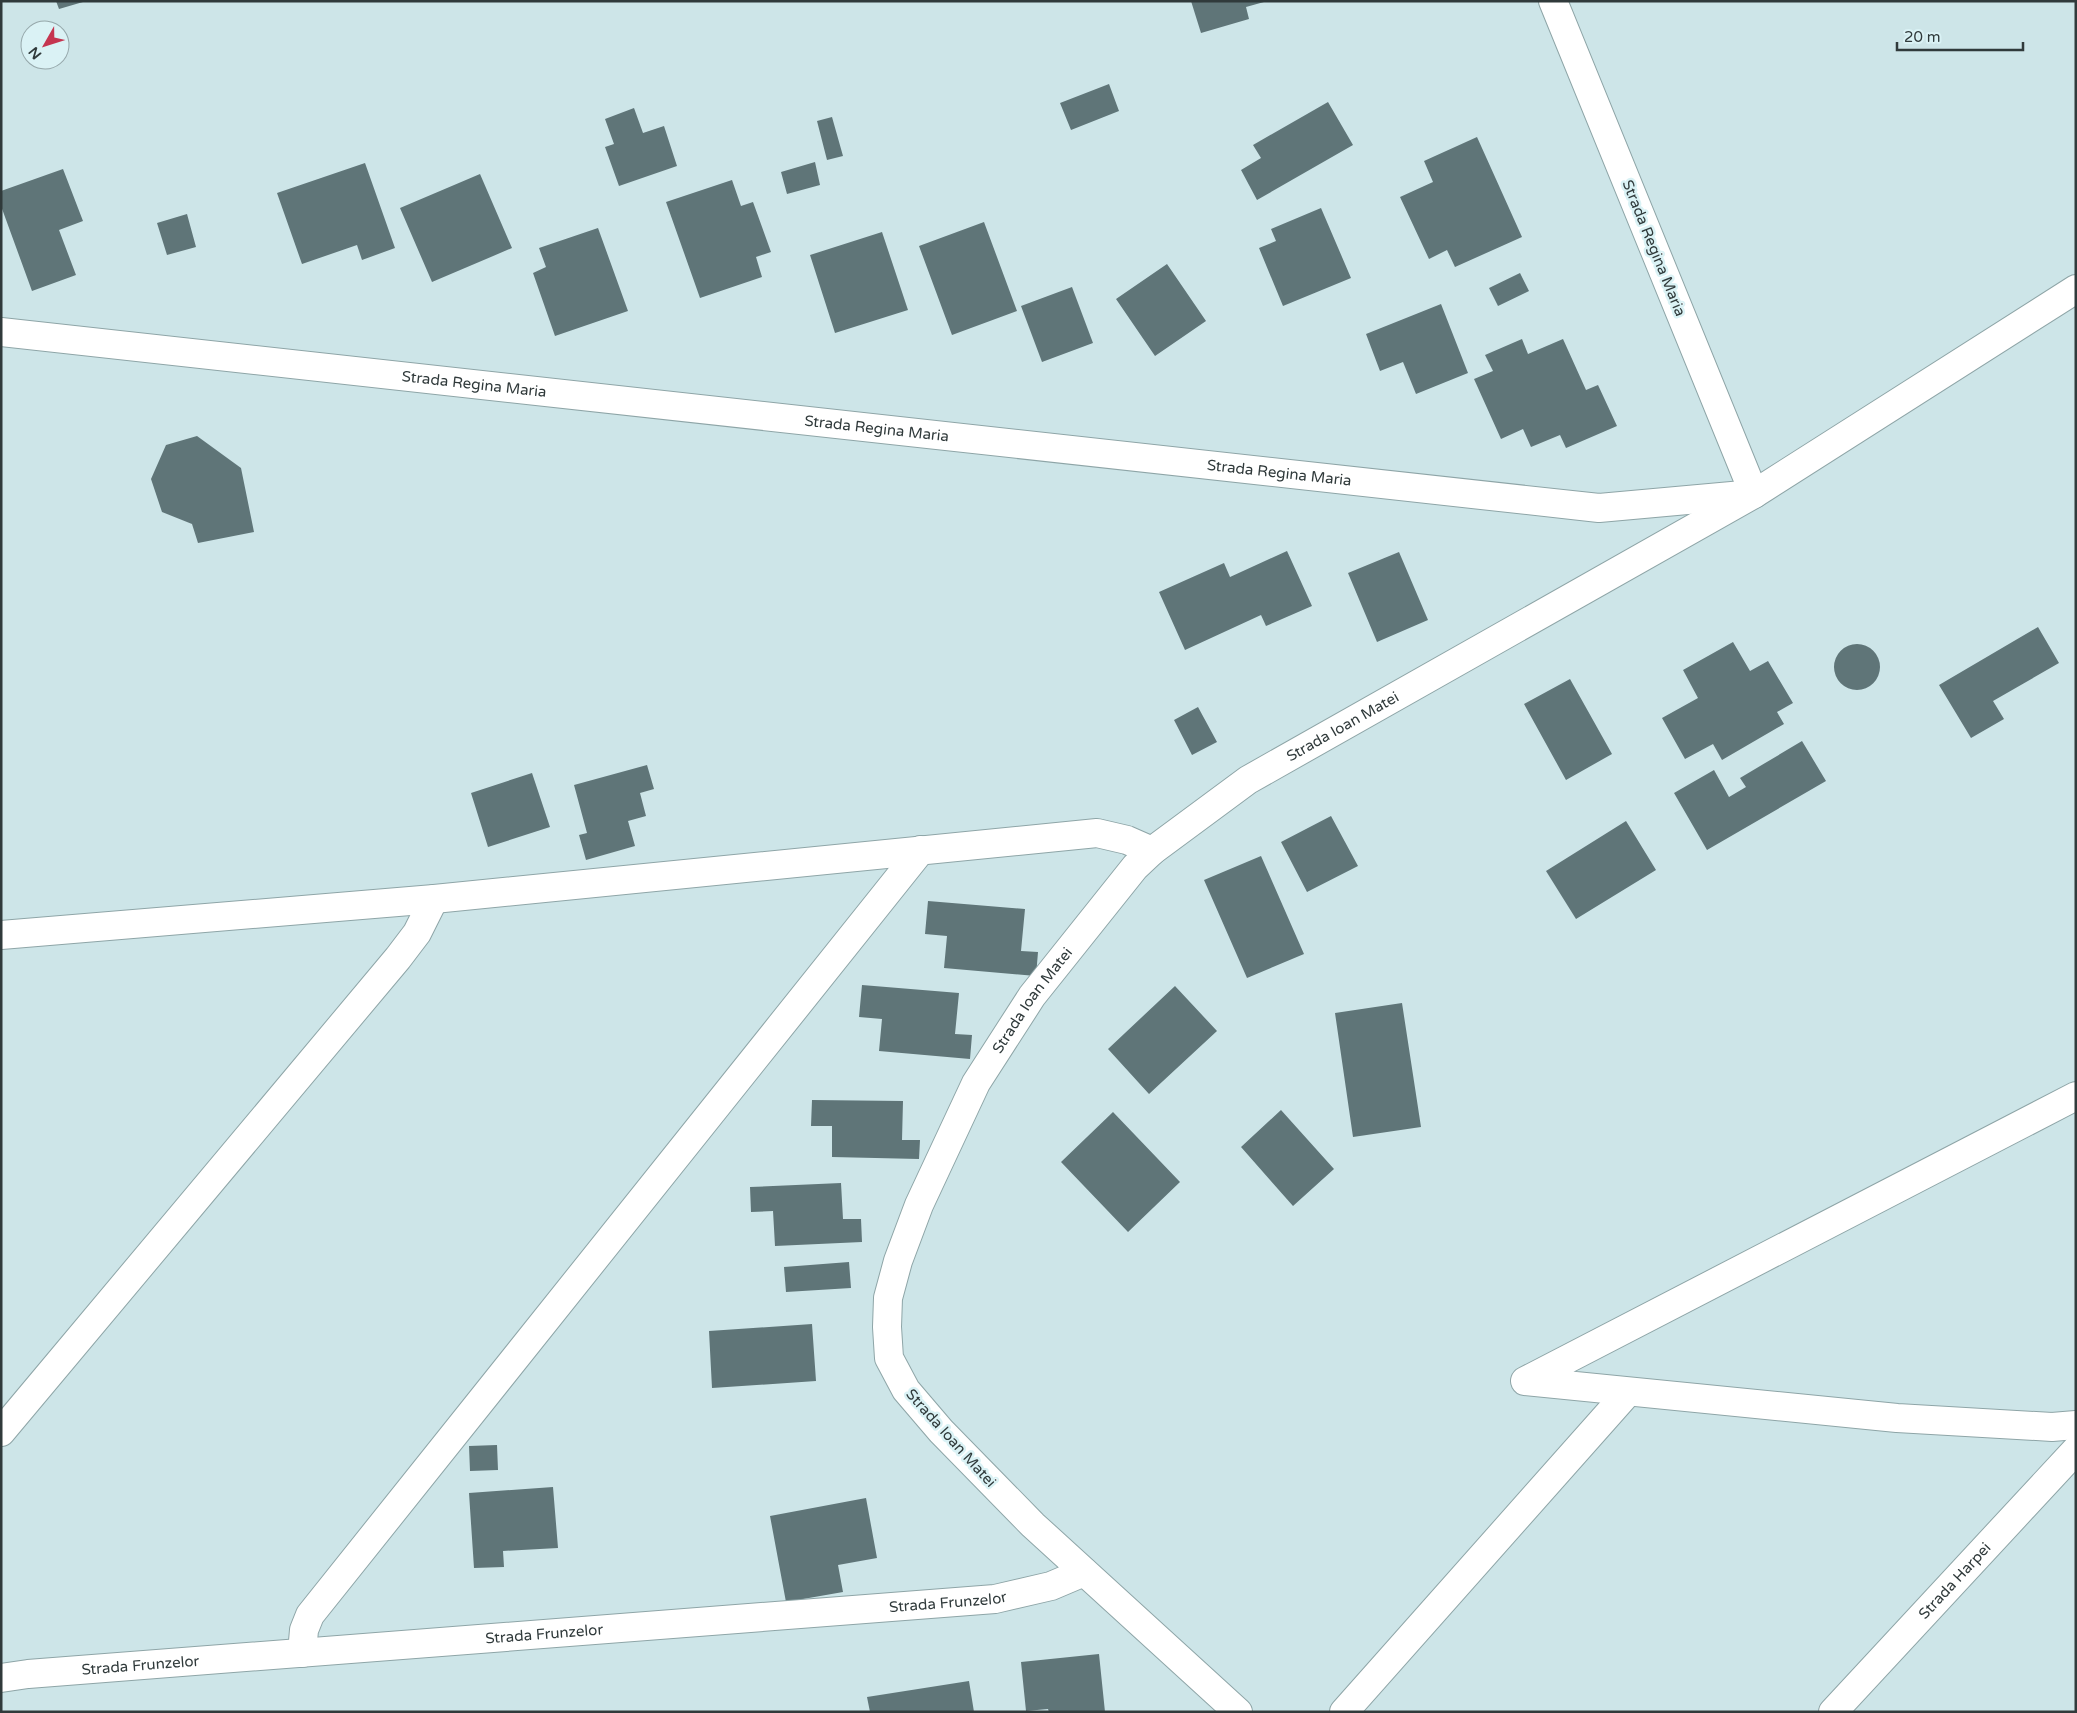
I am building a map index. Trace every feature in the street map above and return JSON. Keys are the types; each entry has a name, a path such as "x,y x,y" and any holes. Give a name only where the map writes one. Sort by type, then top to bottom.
{"street":[{"name":"Strada Regina Maria","path":"1553,1 1754,494"},
{"name":"Strada Regina Maria","path":"1,332 1599,508 1754,494 2076,289"},
{"name":"Strada Ioan Matei","path":"1238,1712 1033,1525 941,1431 906,1390 889,1358 888,1298 898,1261 919,1205 976,1083 1032,996 1129,874 1152,851 1248,780 1754,494"},
{"path":"1,935 434,899 1097,833 1127,840 1152,851"},
{"path":"302,1653 304,1630 310,1615 921,850"},
{"path":"1,1432 398,958 416,934 434,899"},
{"path":"2076,1096 1525,1382 1897,1418 2052,1427 2076,1425"},
{"path":"1344,1712 1628,1392"},
{"name":"Strada Harpei","path":"1833,1712 2076,1450"},
{"name":"Strada Frunzelor","path":"1,1678 28,1674 996,1599 1051,1586 1084,1572"}],"building":[{"path":"56,1 83,1 83,2 59,9"},
{"path":"1191,1 1264,2 1246,7 1249,19 1201,33"},
{"path":"1109,84 1119,111 1071,130 1060,103"},
{"path":"1328,102 1353,145 1257,200 1241,170 1261,158 1253,145"},
{"path":"634,108 643,133 664,126 677,166 619,186 605,147 614,144 605,119"},
{"path":"832,117 843,156 827,160 817,121"},
{"path":"1477,137 1522,237 1455,267 1447,250 1429,259 1400,197 1433,182 1424,161"},
{"path":"815,162 820,185 787,194 781,172"},
{"path":"365,163 395,248 362,260 357,245 302,264 277,193"},
{"path":"63,169 83,221 59,230 76,275 32,291 1,206 1,191"},
{"path":"480,174 512,248 432,282 400,208"},
{"path":"732,180 741,206 753,202 771,252 756,257 762,277 700,298 666,202"},
{"path":"1321,208 1351,278 1283,306 1259,248 1276,241 1271,229"},
{"path":"187,214 196,247 167,255 157,223"},
{"path":"984,222 1017,311 952,335 919,246"},
{"path":"598,228 628,311 555,336 533,273 546,267 539,248"},
{"path":"882,232 908,310 835,333 810,255"},
{"path":"1167,264 1206,321 1155,356 1116,299"},
{"path":"1520,273 1529,291 1498,306 1489,288"},
{"path":"1072,287 1093,343 1042,362 1021,306"},
{"path":"1441,304 1468,373 1416,394 1403,362 1380,371 1366,334"},
{"path":"1522,339 1528,354 1563,339 1586,390 1598,385 1617,426 1566,448 1560,435 1531,447 1523,429 1501,439 1474,379 1493,371 1485,355"},
{"path":"197,436 241,468 254,532 198,543 192,524 162,512 151,479 166,445"},
{"path":"1287,551 1312,606 1266,626 1261,615 1185,650 1159,592 1224,563 1230,577"},
{"path":"1399,552 1428,620 1377,642 1348,573"},
{"path":"2038,627 2059,663 1993,701 2004,719 1971,738 1939,685"},
{"path":"1733,642 1750,671 1768,661 1793,703 1777,712 1784,724 1722,760 1713,744 1685,759 1662,718 1698,698 1683,670"},
{"path":"1852,644 1862,644 1874,650 1879,658 1879,676 1874,684 1866,689 1852,690 1844,687 1837,680 1834,672 1834,662 1837,654 1844,647"},
{"path":"1570,679 1612,754 1566,780 1524,704"},
{"path":"1198,707 1217,742 1192,755 1174,720"},
{"path":"1802,741 1826,781 1707,850 1674,793 1714,770 1729,797 1746,787 1740,778"},
{"path":"647,765 654,789 640,793 646,816 628,821 635,846 586,860 579,835 587,833 574,785"},
{"path":"532,773 550,827 488,847 471,793"},
{"path":"1331,816 1358,866 1307,892 1281,842"},
{"path":"1626,821 1656,870 1576,919 1546,871"},
{"path":"1261,856 1304,954 1247,978 1204,880"},
{"path":"928,901 1025,909 1021,951 1038,952 1036,976 944,968 947,936 925,934"},
{"path":"862,985 959,993 955,1034 972,1035 970,1059 879,1051 882,1019 859,1017"},
{"path":"1175,986 1217,1031 1149,1094 1108,1049"},
{"path":"1402,1003 1421,1127 1353,1137 1335,1013"},
{"path":"812,1100 903,1101 902,1140 920,1140 919,1159 832,1157 832,1126 811,1126"},
{"path":"1281,1110 1334,1169 1293,1206 1241,1147"},
{"path":"1113,1112 1180,1182 1128,1232 1061,1162"},
{"path":"841,1183 843,1219 861,1219 862,1242 775,1246 773,1211 751,1212 750,1187"},
{"path":"849,1262 851,1288 786,1292 784,1267"},
{"path":"812,1324 816,1381 712,1388 709,1331"},
{"path":"497,1445 498,1470 470,1471 469,1446"},
{"path":"553,1487 558,1548 503,1551 504,1567 474,1568 469,1493"},
{"path":"866,1498 877,1558 838,1565 843,1592 786,1602 770,1516"},
{"path":"1099,1654 1105,1712 1049,1712 1048,1709 1026,1711 1021,1662"},
{"path":"969,1681 974,1712 870,1712 867,1697"}]}
